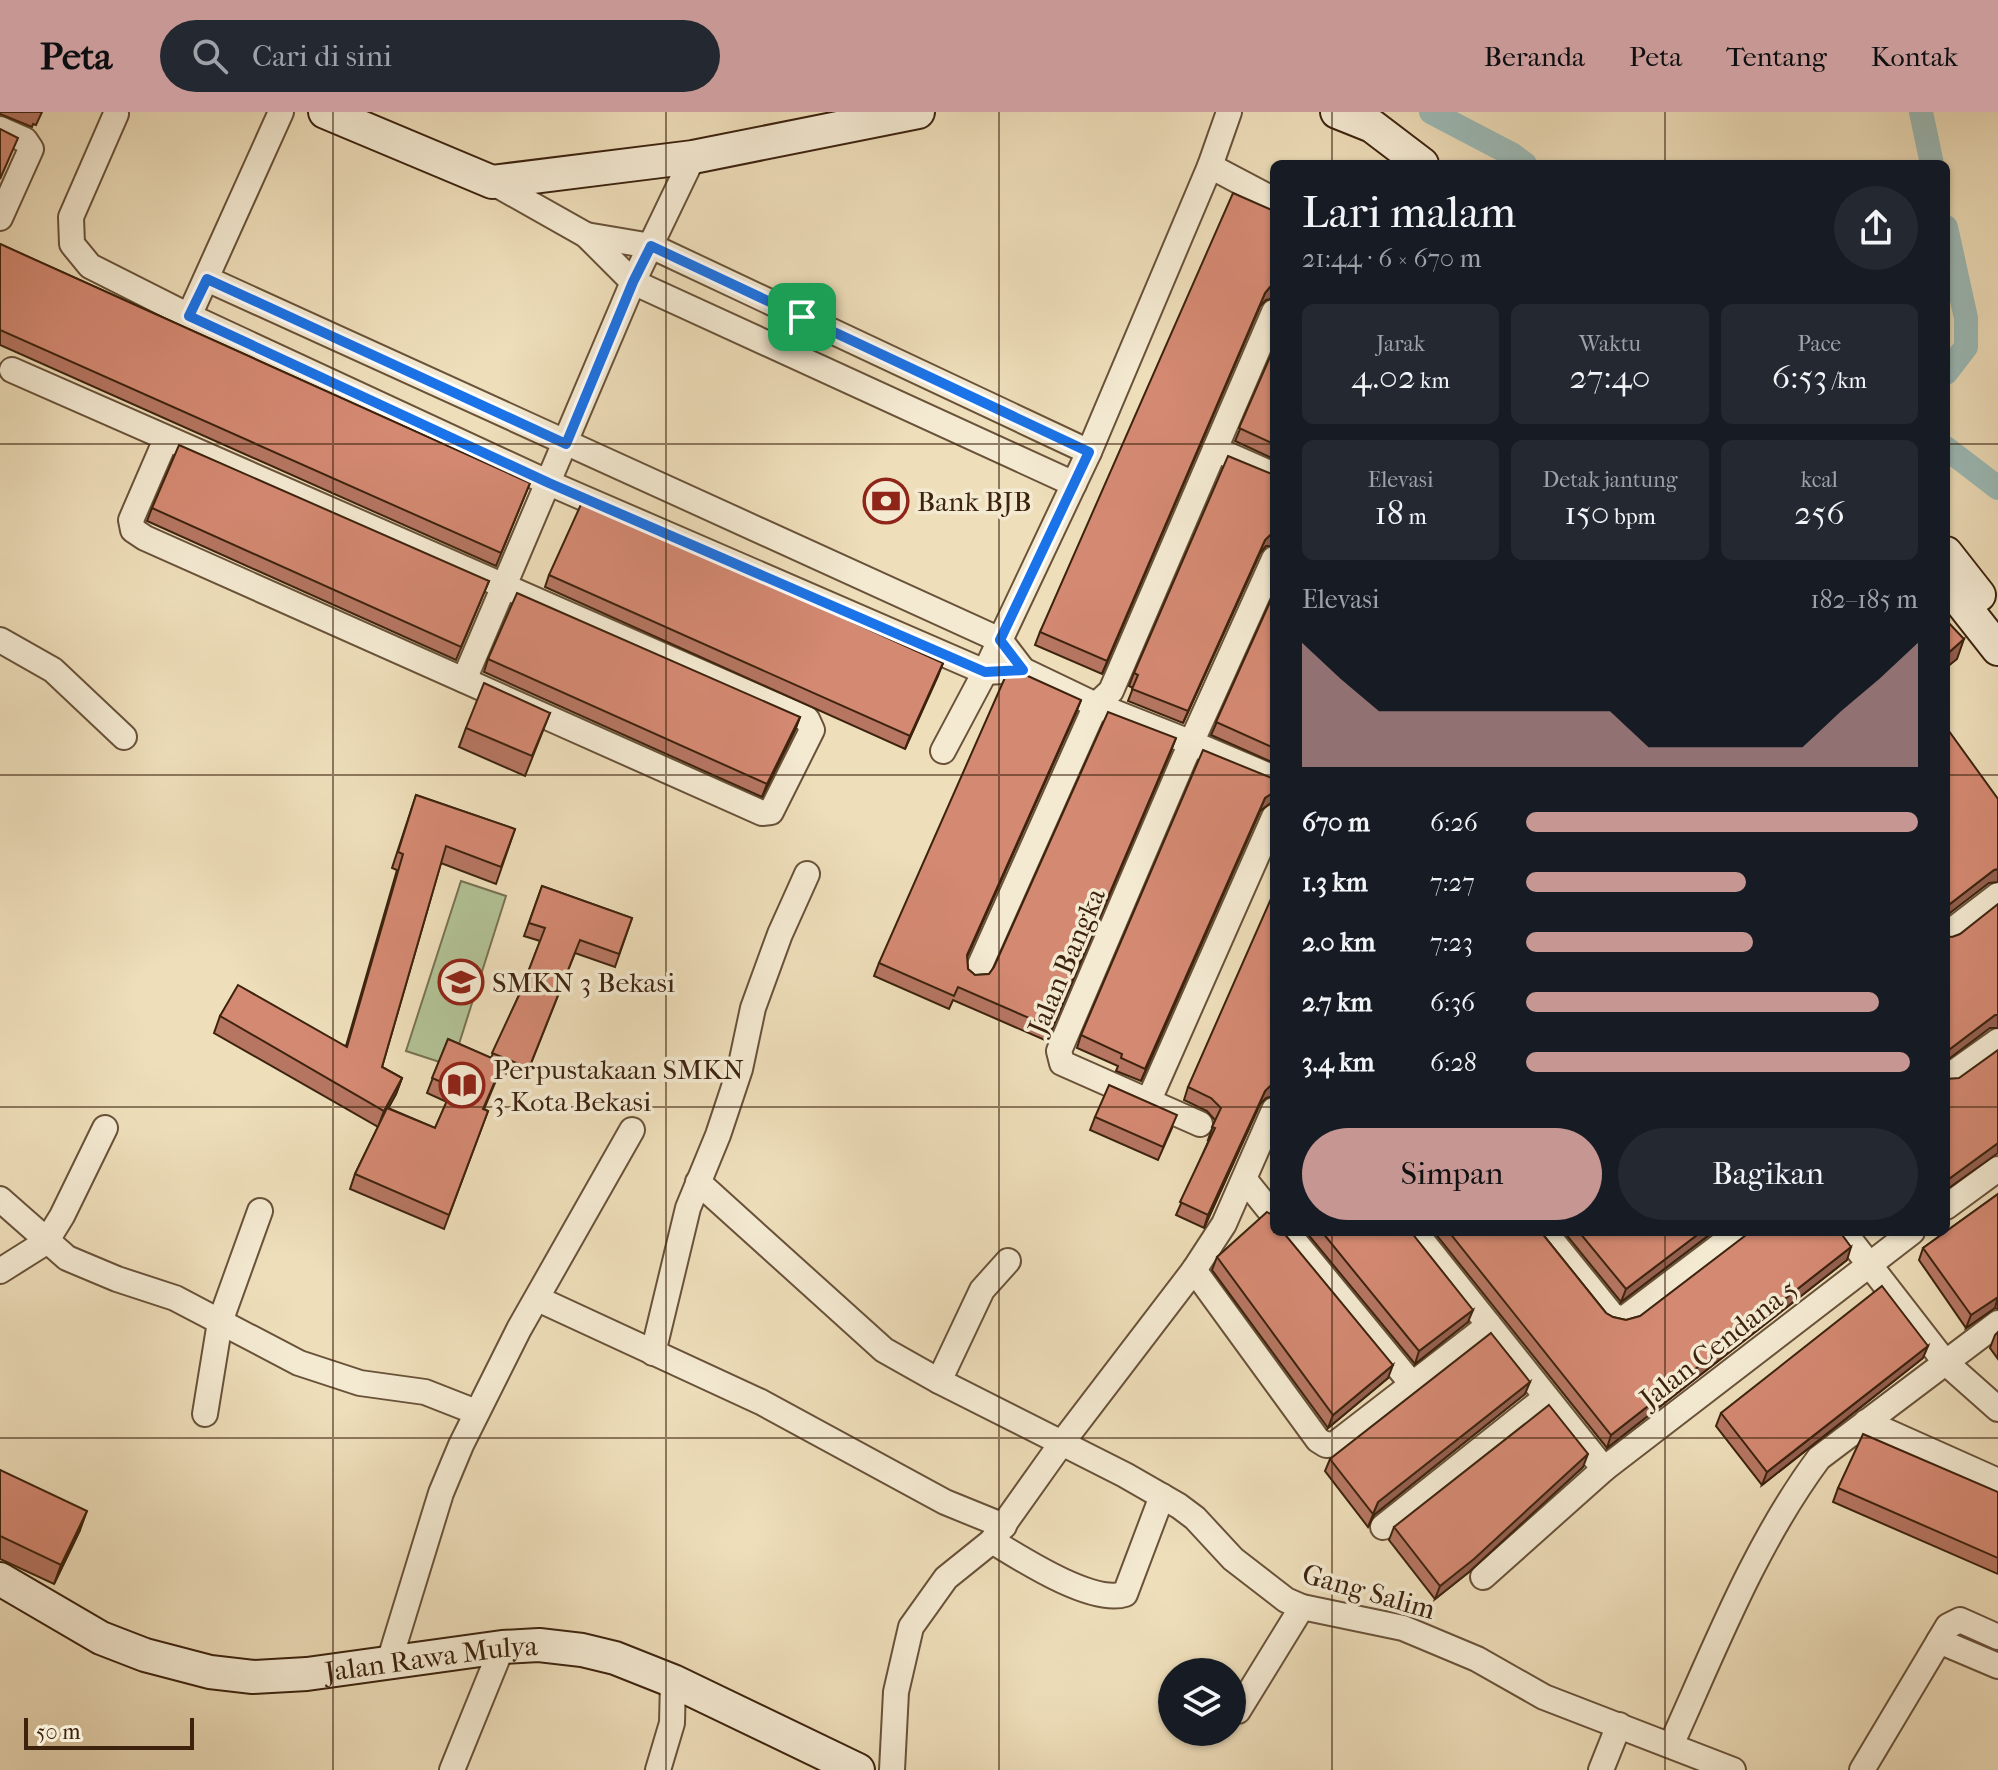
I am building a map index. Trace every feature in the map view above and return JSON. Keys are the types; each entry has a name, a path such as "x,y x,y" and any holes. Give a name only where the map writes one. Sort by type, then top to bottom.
{"main road":[{"path":"325,112 492,182 693,157 918,112"},
{"path":"1337,112 1372,126 1417,160"},
{"path":"1950,558 1998,619"},
{"path":"1950,588 1998,649"},
{"name":"Jalan Rawa Mulya","path":"0,1579 101,1638 145,1655 210,1672 253,1677 294,1675 502,1647 539,1645 582,1650 615,1658 673,1681 858,1770"}],"street":[{"path":"189,316 281,112"},
{"path":"943,751 985,672 1089,452 1210,166 1229,112"},
{"path":"116,114 71,217 72,244 90,266 189,316 549,483 985,672 1023,670"},
{"path":"0,129 25,140 31,149 0,218"},
{"path":"464,680 633,282 693,157"},
{"path":"1210,166 1270,198"},
{"path":"492,182 586,235 633,282 1074,484"},
{"path":"586,235 651,246 1089,452"},
{"path":"207,279 1000,640 1023,670 1096,705 1270,776"},
{"path":"976,974 1096,705 1111,691 1270,321"},
{"path":"12,370 807,719 812,730 771,812 762,813 166,548 133,530 131,520 166,439"},
{"path":"1215,449 1270,473"},
{"path":"1192,743 1270,568"},
{"path":"0,640 53,670 124,737"},
{"name":"Jalan Bangka","path":"1192,743 1059,1051 1062,1063 1200,1124"},
{"path":"1149,1100 1270,826"},
{"path":"653,1353 688,1208 740,1069 753,1008 780,934 807,874"},
{"path":"1950,932 1998,895"},
{"path":"1950,1075 1998,1041"},
{"path":"892,1770 896,1692 911,1627 946,1578 998,1534 1061,1444 1194,1270 1224,1224 1270,1120"},
{"path":"0,1271 46,1242 105,1128"},
{"path":"389,1662 441,1493 476,1412 525,1318 632,1130"},
{"path":"1950,1204 1998,1169"},
{"path":"1245,1180 1270,1211"},
{"name":"Gang Salim","path":"698,1182 884,1350 1162,1496 1195,1518 1233,1559 1286,1600 1302,1607 1403,1628 1477,1659 1544,1697 1733,1770"},
{"path":"0,1199 67,1258 175,1298 299,1363 360,1383 425,1392 476,1412"},
{"path":"205,1414 220,1322 260,1211"},
{"path":"1290,1236 1412,1384"},
{"path":"1418,1236 1604,1469"},
{"path":"1555,1236 1613,1316 1619,1318 1626,1317 1733,1236"},
{"path":"1847,1236 1945,1362 1998,1409"},
{"name":"Jalan Cendana 5","path":"1483,1577 1604,1469 1907,1236"},
{"path":"939,1381 982,1290 1008,1261"},
{"path":"1194,1270 1318,1440 1326,1445 1335,1444 1489,1325"},
{"path":"538,1299 761,1402 945,1502 998,1534 1044,1572 1083,1589 1118,1596 1125,1594 1162,1496"},
{"path":"1671,1745 1753,1566 1800,1484 1819,1458 1998,1323"},
{"path":"1383,1527 1545,1398"},
{"path":"1866,1422 1998,1481"},
{"path":"1246,1698 1302,1607"},
{"path":"1862,1770 1948,1626 1960,1620 1998,1637"},
{"path":"1939,1641 1998,1666"},
{"path":"452,1770 502,1647"},
{"path":"658,1770 672,1723 673,1681"},
{"path":"1601,1770 1619,1725"}],"green space":[{"path":"461,881 506,896 452,1066 406,1051"}],"building":[{"path":"0,129 18,138 0,179"},
{"path":"1233,193 1270,209 1270,287 1107,661 1040,632"},
{"path":"0,244 530,483 501,553 0,330"},
{"path":"1270,357 1270,442 1239,428"},
{"path":"179,445 489,581 461,647 152,508"},
{"path":"1228,456 1270,473 1270,535 1265,540 1188,711 1132,689 1138,675 1134,673"},
{"path":"583,500 943,663 910,736 549,575"},
{"path":"517,593 800,717 767,784 488,659"},
{"path":"1270,602 1270,746 1216,722"},
{"path":"1950,624 1964,639 1950,651"},
{"path":"1019,672 1081,700 967,955 968,969 975,975 989,974 994,967 1108,712 1176,738 1052,1028 958,987 954,996 879,963 1007,673"},
{"path":"484,683 550,713 532,756 466,728"},
{"path":"1950,733 1998,799 1998,869 1950,904"},
{"path":"1203,750 1270,777 1270,795 1265,798 1145,1069 1121,1058 1122,1054 1081,1035"},
{"path":"416,795 515,829 501,867 446,846 382,1067 402,1078 384,1111 220,1016 238,985 347,1047 403,854 398,852"},
{"path":"542,886 632,918 619,954 580,940 529,1068 492,1053 545,928 529,923"},
{"path":"1270,901 1270,1086 1208,1215 1180,1202 1215,1128 1212,1127 1221,1108 1211,1098 1188,1087"},
{"path":"1998,904 1998,1015 1950,1049 1950,937 1960,934"},
{"path":"448,1039 503,1063 483,1109 488,1111 449,1215 355,1174 387,1108 435,1128 453,1087 432,1078"},
{"path":"1998,1050 1998,1143 1950,1178 1950,1079 1959,1078"},
{"path":"1109,1085 1177,1115 1163,1147 1095,1117"},
{"path":"1998,1194 1998,1297 1971,1315 1923,1248 1940,1236 1950,1236 1950,1229"},
{"path":"1267,1212 1270,1214 1270,1236 1286,1236 1393,1365 1333,1415 1217,1257"},
{"path":"1325,1236 1414,1236 1473,1310 1419,1351"},
{"path":"1452,1236 1544,1236 1606,1313 1626,1320 1640,1316 1745,1236 1843,1236 1851,1247 1611,1435"},
{"path":"1582,1236 1696,1236 1626,1289"},
{"path":"1882,1286 1928,1346 1767,1472 1721,1413"},
{"path":"1491,1333 1530,1382 1378,1502 1373,1514 1330,1459"},
{"path":"1549,1405 1588,1454 1474,1559 1440,1586 1394,1527"},
{"path":"1863,1434 1998,1492 1998,1558 1838,1488"},
{"path":"0,1470 87,1511 61,1565 0,1536"}],"waterway":[{"path":"1431,112 1520,160"},
{"path":"1921,112 1931,160"},
{"path":"1950,245 1966,318 1966,347 1950,368"},
{"path":"1950,451 1998,488"}],"place":[{"name":"Bank BJB","path":"886,501"},
{"name":"SMKN 3 Bekasi","path":"461,982"},
{"name":"Perpustakaan SMKN 3 Kota Bekasi","path":"462,1085"}],"route":[{"path":"651,246 802,317 1089,452 1000,640 1023,670 985,672 549,483 189,316 207,279 566,444 651,246"}]}
